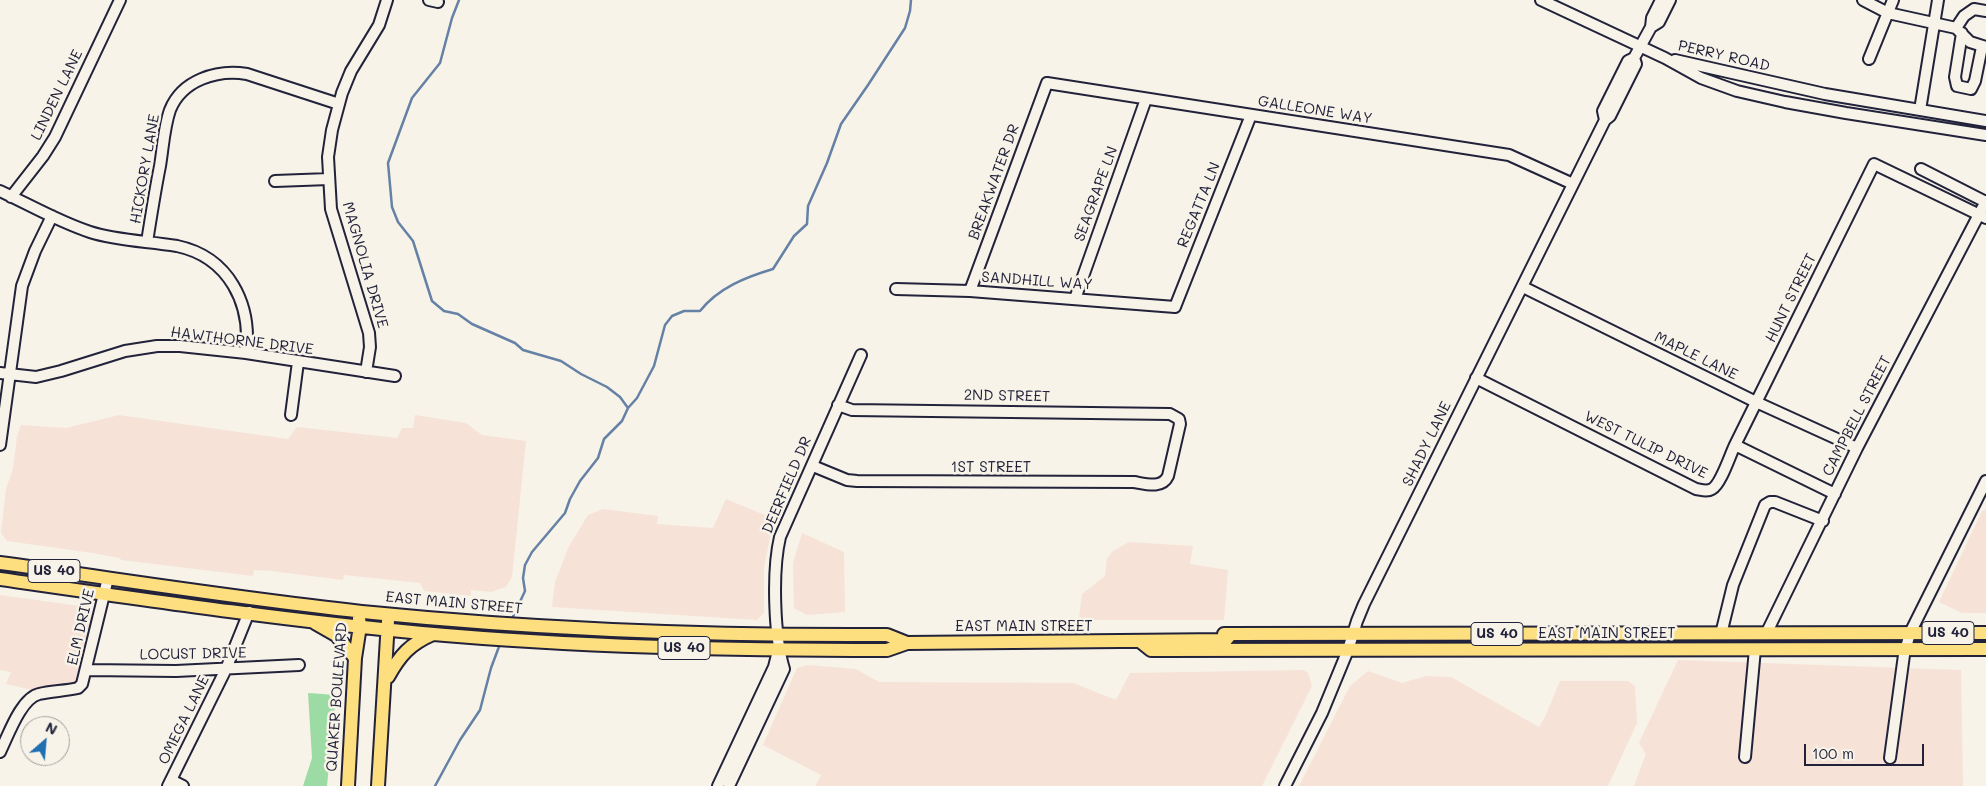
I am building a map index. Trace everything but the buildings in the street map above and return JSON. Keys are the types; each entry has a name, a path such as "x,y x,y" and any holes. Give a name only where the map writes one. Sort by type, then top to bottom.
{"main road":[{"name":"EAST MAIN STREET","path":"0,564 358,611 493,623 778,643"},
{"name":"EAST MAIN STREET","path":"0,579 309,620 434,634 523,641 666,648 778,643 888,635 907,643 1226,640 1230,634 1986,633"},
{"name":"QUAKER BOULEVARD","path":"348,786 356,658 360,626 358,611"},
{"path":"378,786 389,614"},
{"path":"309,620 336,635 356,658"},
{"path":"385,682 401,654 434,634"},
{"name":"EAST MAIN STREET","path":"1141,642 1151,650 1986,649"}],"street":[{"name":"LINDEN LANE","path":"12,197 55,137 120,0"},
{"name":"MAGNOLIA DRIVE","path":"366,372 370,346 369,333 333,216 329,179 330,141 338,104 351,71 379,24 387,0"},
{"path":"1541,0 1640,48 1665,58"},
{"path":"1651,27 1652,18 1661,0"},
{"path":"1651,27 1660,22 1670,0"},
{"path":"1863,0 1888,13 1959,31 1970,42 1984,47 1971,89 1957,86 1954,77 1959,31 1964,16 1974,9 1986,11"},
{"path":"1869,59 1893,0"},
{"path":"1920,110 1938,0"},
{"name":"SHADY LANE","path":"1285,786 1322,713 1348,650 1364,604 1605,120 1610,116 1636,64 1634,58 1651,27"},
{"name":"PERRY ROAD","path":"1665,58 1825,94 1986,121"},
{"name":"PERRY ROAD","path":"1665,58 1710,82 1764,97 1846,113 1986,135"},
{"name":"HICKORY LANE","path":"147,242 169,114 180,94 193,84 210,75 236,72 338,104"},
{"name":"GALLEONE WAY","path":"1047,83 1510,155 1573,184"},
{"name":"BREAKWATER DR","path":"970,291 1047,83"},
{"name":"SEAGRAPE LN","path":"1075,299 1146,98"},
{"name":"REGATTA LN","path":"1175,307 1251,115"},
{"name":"HUNT STREET","path":"1735,445 1874,164 1982,216"},
{"path":"1920,170 1986,202"},
{"path":"275,181 329,179"},
{"path":"0,191 91,232 186,249 204,257 229,280 243,302 248,329 246,354"},
{"name":"CAMPBELL STREET","path":"1766,634 1823,521 1857,448 1982,216 1986,202"},
{"path":"0,445 4,374 22,286 35,251 52,216"},
{"name":"MAPLE LANE","path":"1522,287 1756,402 1857,448"},
{"name":"SANDHILL WAY","path":"896,289 970,291 1175,307"},
{"name":"HAWTHORNE DRIVE","path":"4,374 36,377 62,372 125,351 157,346 180,346 395,376"},
{"name":"DEERFIELD DR","path":"778,643 775,568 778,546 788,515 813,466 838,404 861,355"},
{"path":"291,415 298,362"},
{"name":"WEST TULIP DRIVE","path":"1476,378 1702,491 1712,489 1718,484 1735,445"},
{"name":"2ND STREET","path":"838,404 852,410 1079,412 1176,416 1180,418 1180,424 1168,476"},
{"path":"1735,445 1835,494"},
{"name":"1ST STREET","path":"813,466 847,480 857,482 1134,482 1154,485 1166,481 1168,476"},
{"path":"1890,758 1905,648 1910,633 1986,481"},
{"path":"1721,634 1733,585 1765,505 1770,502 1776,502 1823,521"},
{"name":"ELM DRIVE","path":"0,752 24,703 31,697 38,694 78,688 82,684 87,670 108,578"},
{"name":"OMEGA LANE","path":"169,783 226,669 248,612"},
{"path":"718,786 774,667 778,643"},
{"path":"729,786 784,669 778,643"},
{"path":"1745,757 1754,649"},
{"name":"LOCUST DRIVE","path":"87,670 226,669 300,664"},
{"path":"169,783 183,786"}],"shaded area":[{"path":"119,415 288,439 297,427 397,438 402,428 413,428 415,415 466,423 482,435 526,441 512,577 506,587 491,592 471,590 471,596 424,591 420,583 344,575 343,580 254,570 253,576 121,560 120,558 92,553 7,541 1,533 6,489 13,469 17,437 21,425 66,428"},
{"path":"726,499 774,519 764,567 764,613 757,620 552,607 555,582 569,546 588,515 603,509 658,516 657,524 713,528"},
{"path":"1986,509 1986,613 1962,613 1939,602 1982,511"},
{"path":"802,533 844,552 845,612 807,615 794,608 793,563"},
{"path":"1129,542 1193,546 1190,564 1228,570 1224,620 1094,620 1079,618 1082,594 1105,576 1107,558 1113,551"},
{"path":"0,595 94,608 75,683 32,690 6,684 11,672 0,670"},
{"path":"1678,660 1961,670 1963,786 1634,786 1646,754 1639,743"},
{"path":"808,665 856,669 879,682 1073,683 1116,700 1130,673 1303,670 1308,673 1312,686 1262,786 815,786 821,775 763,745 797,668"},
{"path":"1368,671 1402,683 1426,676 1451,677 1539,727 1560,681 1628,681 1635,686 1637,723 1608,786 1299,786 1350,686"}],"green space":[{"path":"308,693 336,695 327,786 303,786 312,758"}],"waterway":[{"path":"459,0 452,18 440,63 412,98 388,163 392,207 398,222 413,241 432,301 444,311 458,314 472,324 515,343 523,350 561,361 607,387 620,397 628,408"},
{"path":"511,621 525,591 523,578 525,565 532,552 565,513 580,481 598,458 604,439 622,421 628,408 637,398 654,366 665,325 672,316 684,311 700,311 715,296 733,284 773,269 794,236 807,224 808,206 827,163 841,124 905,28 911,0"},
{"path":"435,786 460,740 480,710 491,668 500,644"}]}
